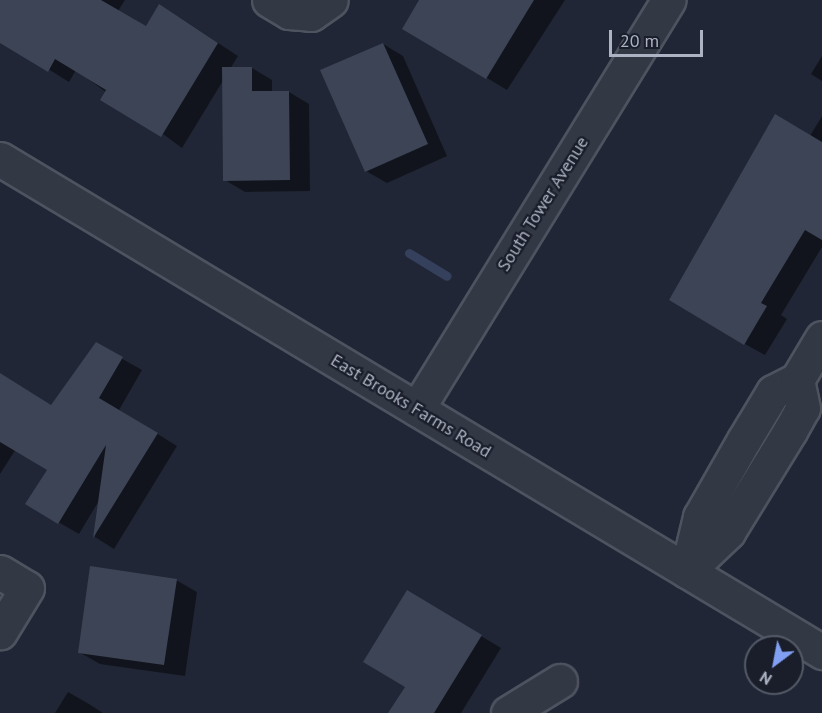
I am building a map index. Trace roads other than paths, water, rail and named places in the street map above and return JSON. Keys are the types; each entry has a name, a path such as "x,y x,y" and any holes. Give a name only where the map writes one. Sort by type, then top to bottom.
{"street":[{"path":"269,0 289,12 321,7"},
{"name":"South Tower Avenue","path":"417,409 669,0"},
{"name":"East Brooks Farms Road","path":"0,159 822,652"},
{"path":"687,571 728,532 803,408 822,338"},
{"path":"687,571 699,517 773,392 810,387"},
{"path":"744,440 774,457"},
{"path":"0,632 14,580"},
{"path":"508,713 560,681"}],"waterway":[{"path":"409,253 447,276"}]}
